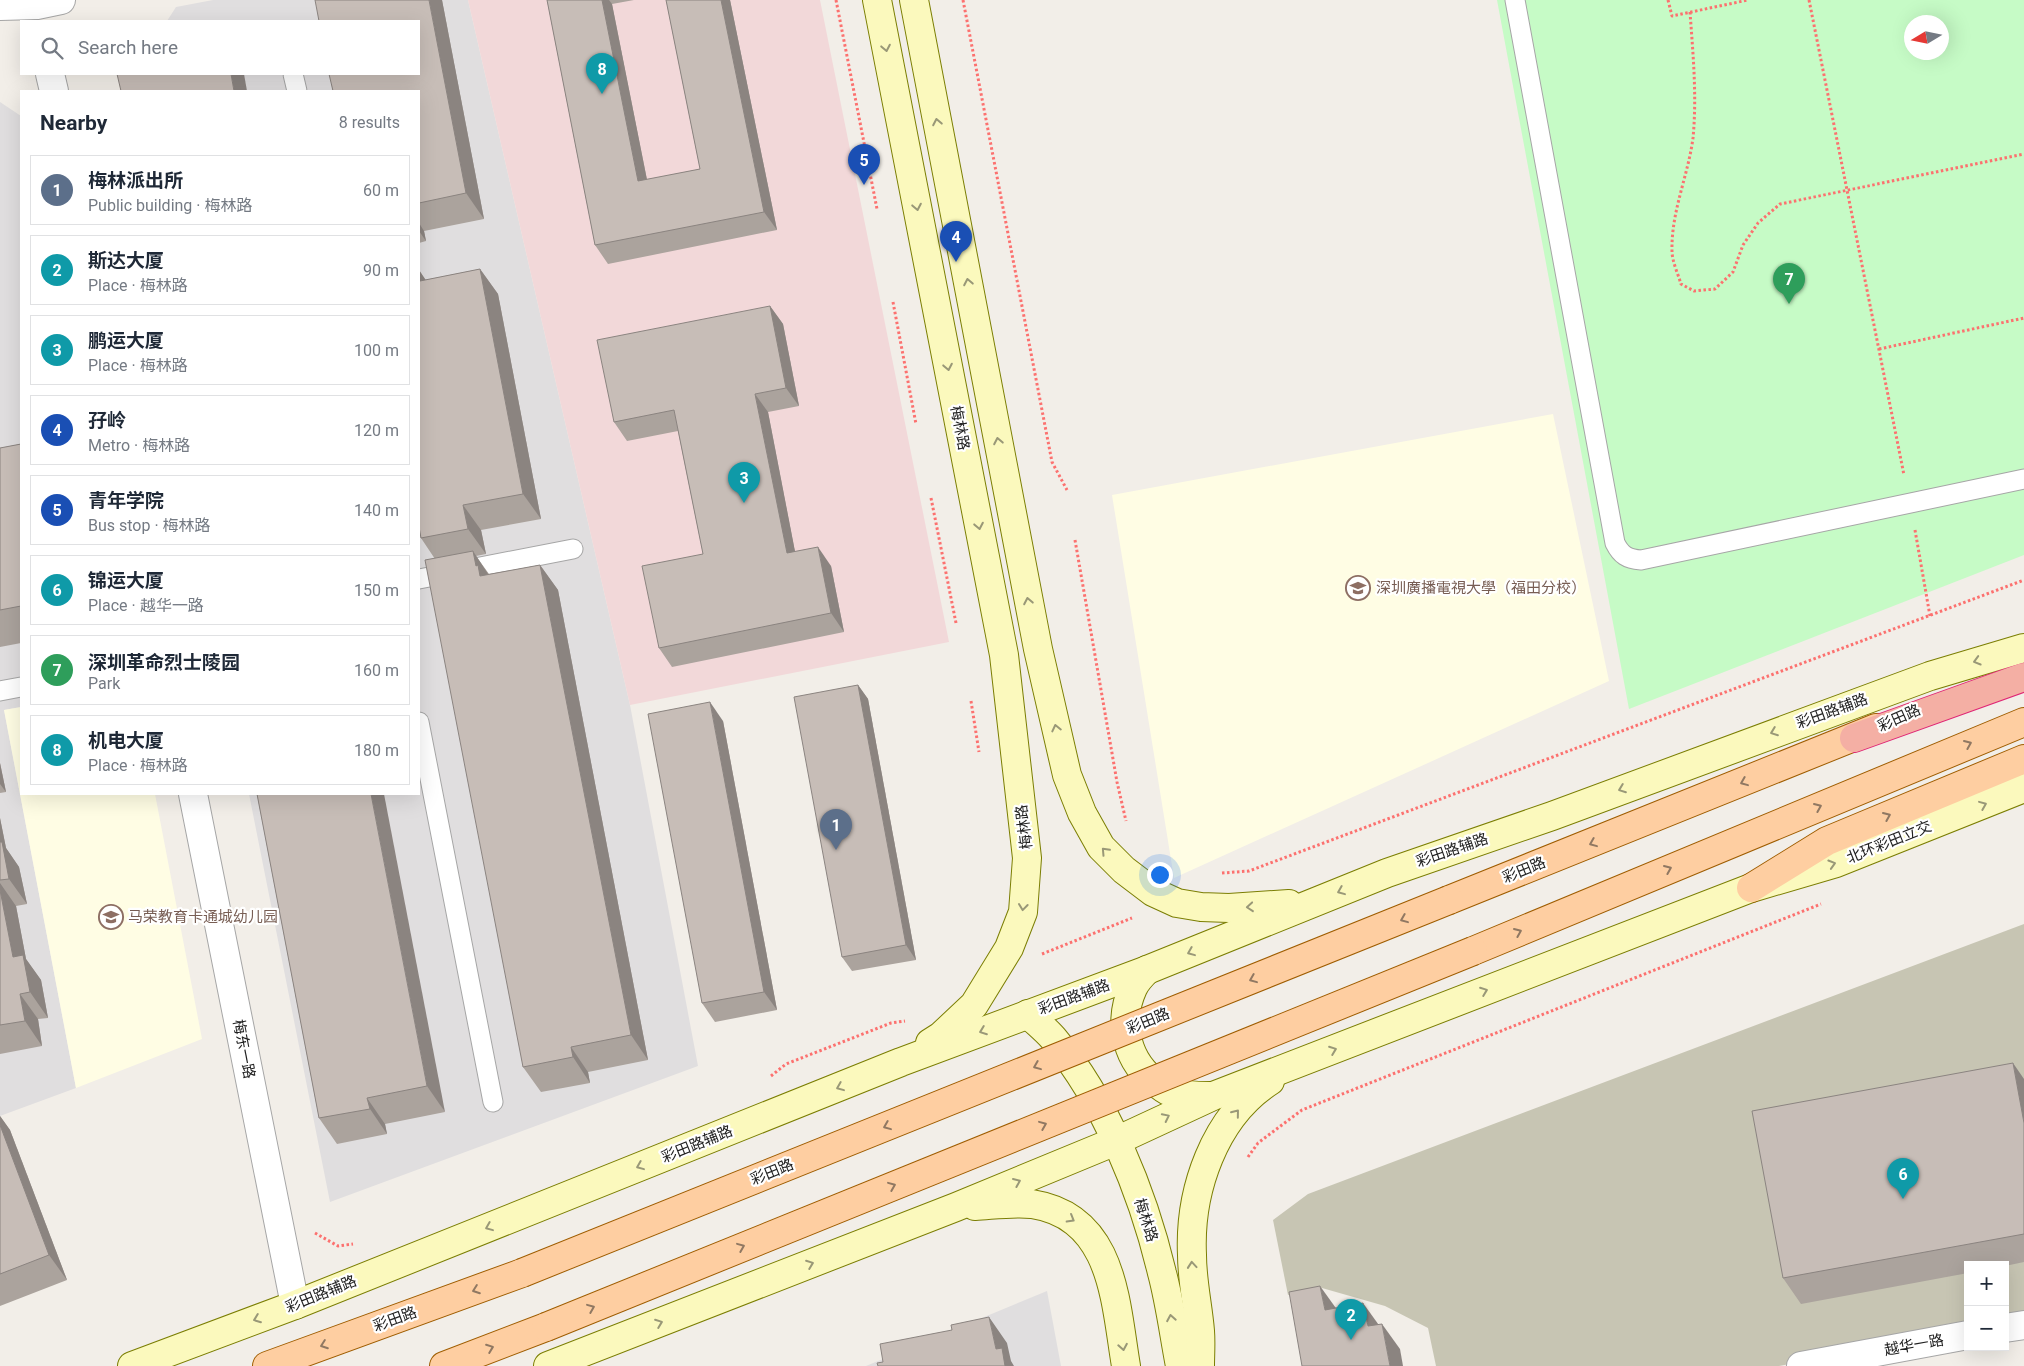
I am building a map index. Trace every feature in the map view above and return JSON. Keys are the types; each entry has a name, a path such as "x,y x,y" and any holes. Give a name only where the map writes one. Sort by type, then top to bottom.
{"highway":[{"path":"1854,738 2024,677"}],"main road":[{"name":"梅林路","path":"877,0 1004,655 1027,858 1023,912 1009,948 974,1005 941,1036 901,1062"},
{"path":"914,0 1038,649 1067,775 1082,813 1101,847 1124,870 1153,892 1177,903 1201,907 1229,908 1316,902"},
{"name":"彩田路辅路","path":"132,1366 295,1305 901,1062 1147,970 1387,873 1552,816 1930,676 2024,648"},
{"path":"1004,655 1038,649"},
{"name":"彩田路","path":"267,1366 522,1273 1854,738 2024,663"},
{"path":"444,1366 546,1327 1473,951 2024,722"},
{"path":"548,1366 956,1207 1116,1141 1213,1096 1751,888 1828,841 2024,759"},
{"name":"北环彩田立交","path":"1751,888 1836,864 2024,788"},
{"path":"1147,970 1133,987 1126,1019 1128,1042 1134,1060 1146,1076 1169,1092 1188,1096 1213,1096"},
{"name":"梅林路","path":"1028,1014 1052,1037 1081,1076 1116,1141 1145,1211 1162,1273 1180,1366"},
{"path":"1200,1366 1200,1331 1191,1254 1195,1207 1204,1173 1221,1132 1242,1106 1262,1086 1296,1064"},
{"path":"956,1207 1031,1204 1055,1210 1078,1223 1099,1247 1110,1277 1126,1366"}],"street":[{"path":"0,6 43,7"},
{"path":"50,75 54,90"},
{"name":"梅东一路","path":"194,795 295,1305"},
{"path":"2009,1327 2024,1325"},
{"name":"越华一路","path":"1801,1366 1964,1336"}],"lane":[{"path":"1516,0 1616,543 1620,553 1629,559 1641,560 2024,479"},
{"path":"293,75 297,90"},
{"path":"420,579 574,549"},
{"path":"0,691 20,687"},
{"path":"420,727 492,1102"}],"path":[{"path":"836,0 877,209"},
{"path":"963,0 1052,462 1066,490"},
{"path":"1668,0 1672,16 1748,0"},
{"path":"1809,0 1910,504 1930,616"},
{"path":"1690,12 1695,86 1693,139 1684,182 1675,212 1672,252 1681,284 1694,291 1715,289 1733,272 1743,246 1758,223 1780,204 2024,154"},
{"path":"893,302 916,424"},
{"path":"1879,349 2024,318"},
{"path":"931,498 956,623"},
{"path":"1075,540 1117,782 1126,821 1130,829"},
{"path":"1219,873 1249,871 2024,580"},
{"path":"971,701 980,757"},
{"path":"1243,1164 1258,1143 1302,1110 1822,904"},
{"path":"1039,955 1140,914"},
{"path":"764,1082 786,1064 891,1023 906,1020"},
{"path":"313,1231 338,1246 361,1244"}],"shaded area":[{"path":"213,0 468,0 630,705 698,1066 330,1202 249,795 420,795 420,90 122,90 131,75 420,75 420,20 168,20 176,7"},
{"path":"468,0 820,0 949,642 630,705"},
{"path":"0,102 20,115 20,707 4,710 76,1088 0,1116"},
{"name":"深圳廣播電視大學（福田分校）","path":"1553,414 1609,681 1174,878 1112,495"},
{"name":"马荣教育卡通城幼儿园","path":"20,707 20,794 4,710"},
{"name":"马荣教育卡通城幼儿园","path":"20,795 155,795 202,1039 76,1088"},
{"path":"2024,924 2024,1319 2009,1322 2009,1261 1964,1261 1964,1331 1779,1366 1436,1366 1428,1328 1385,1306 1322,1288 1288,1295 1273,1220 1308,1194"},
{"path":"1047,1291 1061,1366 866,1366"}],"green space":[{"path":"1497,0 2024,0 2024,555 1629,709"}],"building":[{"path":"315,0 429,0 466,193 420,203 420,90 333,90 329,75 420,75 420,20 319,20"},
{"path":"547,0 602,0 638,181 700,169 666,0 721,0 764,212 595,245"},
{"path":"117,75 231,75 234,90 121,90"},
{"path":"480,269 523,494 463,505 468,529 421,538 420,532 420,281"},
{"path":"770,306 786,388 755,394 787,553 818,547 831,613 659,648 642,566 703,554 674,410 614,422 597,340"},
{"path":"20,444 20,606 0,610 0,448"},
{"path":"473,551 480,576 540,565 631,1035 571,1047 573,1057 523,1067 425,560"},
{"path":"858,685 906,945 842,957 794,697"},
{"path":"710,702 764,992 702,1003 648,714"},
{"path":"257,795 371,795 427,1086 367,1098 370,1109 319,1118"},
{"path":"0,842 2,842 9,879 0,880"},
{"path":"0,890 13,957 23,955 30,992 20,994 25,1021 0,1025"},
{"path":"2013,1063 2024,1123 2024,1234 1783,1278 1752,1111"},
{"path":"0,1125 49,1255 0,1274"},
{"path":"1320,1286 1325,1310 1363,1303 1368,1326 1382,1324 1390,1366 1302,1366 1289,1292"},
{"path":"989,1317 996,1349 1002,1348 1005,1366 878,1366 877,1363 883,1362 880,1344 952,1330 951,1325"}],"place":[{"name":"机电大厦","path":"602,94"},
{"name":"青年学院","path":"864,185"},
{"name":"孖岭","path":"956,262"},
{"name":"深圳革命烈士陵园","path":"1789,304"},
{"name":"鹏运大厦","path":"744,503"},
{"name":"深圳廣播電視大學（福田分校）","path":"1358,588"},
{"name":"梅林派出所","path":"836,850"},
{"name":"马荣教育卡通城幼儿园","path":"111,917"},
{"name":"锦运大厦","path":"1903,1199"},
{"name":"斯达大厦","path":"1351,1340"}]}
